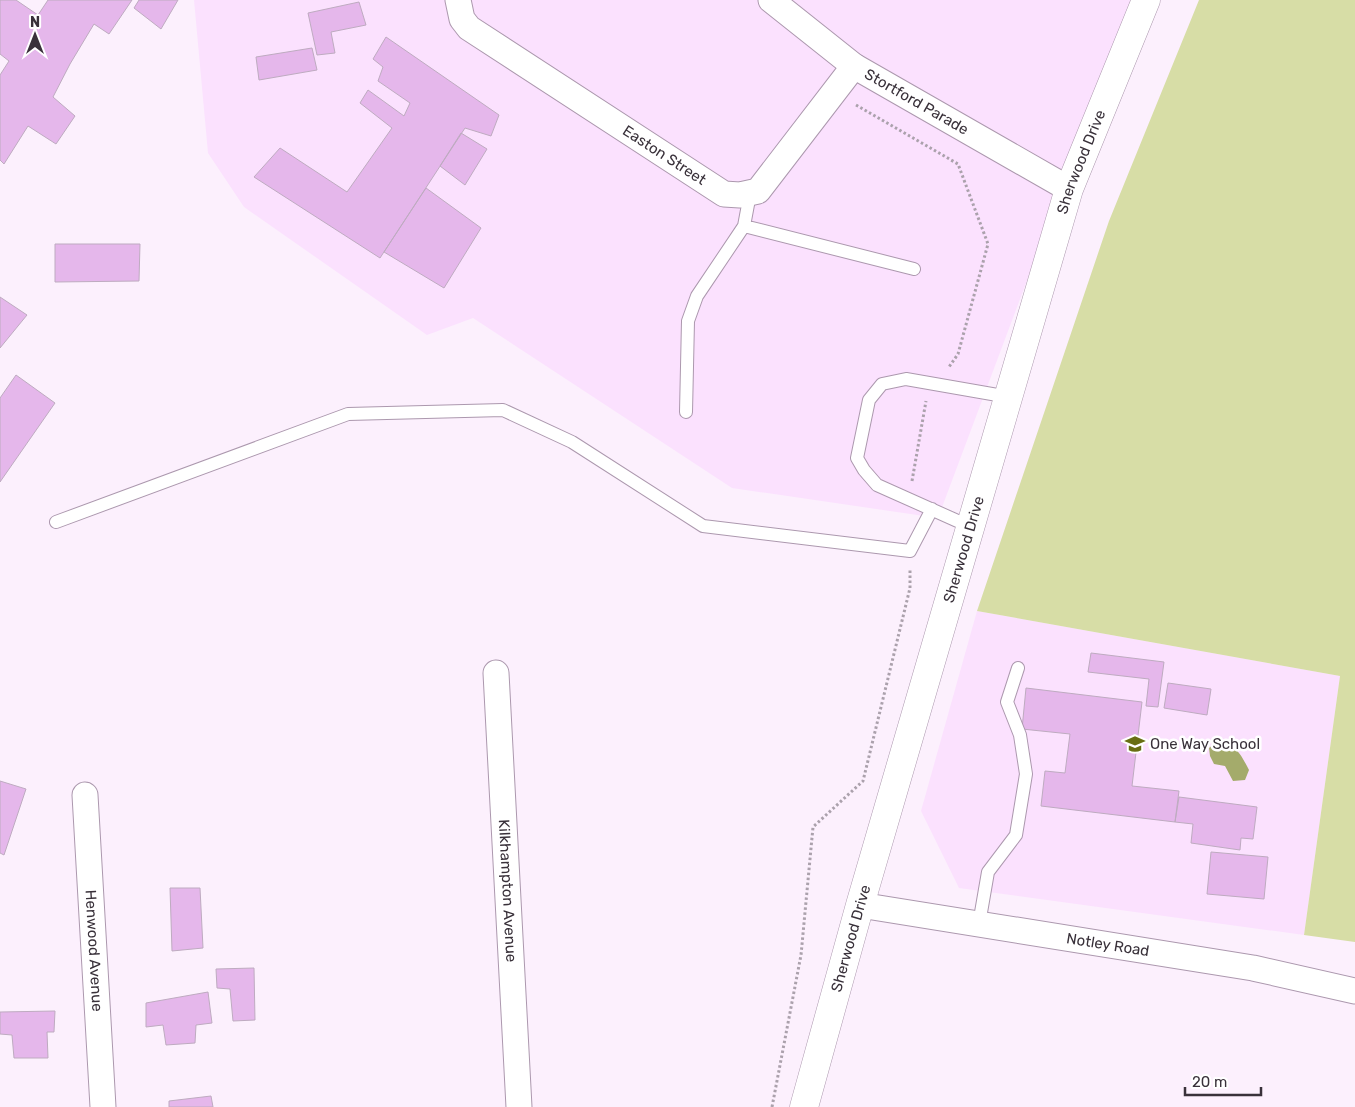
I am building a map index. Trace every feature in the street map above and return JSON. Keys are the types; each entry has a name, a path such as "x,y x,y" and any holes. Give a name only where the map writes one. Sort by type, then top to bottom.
{"street":[{"name":"Easton Street","path":"458,0 462,19 469,28 724,194 750,194"},
{"name":"Stortford Parade","path":"772,0 854,66 1070,189"},
{"name":"Sherwood Drive","path":"804,1107 860,904 1070,189 1146,0"},
{"path":"750,194 758,191 854,66"},
{"name":"Kilkhampton Avenue","path":"496,673 519,1107"},
{"name":"Henwood Avenue","path":"85,795 103,1107"},
{"name":"Notley Road","path":"860,904 1253,968 1355,992"}],"lane":[{"path":"686,412 688,321 697,296 744,226 750,194"},
{"path":"744,226 914,269"},
{"path":"970,527 877,485 864,470 857,458 869,400 882,384 906,378 1009,397"},
{"path":"56,522 348,414 503,410 572,442 703,526 910,551 932,509"},
{"path":"979,924 988,872 1016,835 1026,774 1020,735 1007,702 1018,668"}],"path":[{"path":"834,92 958,164 988,244 958,354 926,400 911,485 932,509"},
{"path":"772,1107 801,955 813,827 864,781 910,588 910,551"}],"shaded area":[{"path":"194,0 1132,0 938,518 732,488 473,318 427,335 244,207 208,153"},
{"path":"1199,0 1355,0 1355,942 1304,935 1340,676 977,611 1109,221"},
{"name":"One Way School","path":"977,611 1340,676 1304,935 959,888 921,811"},
{"path":"1215,743 1222,743 1233,747 1240,754 1249,770 1245,780 1233,781 1225,766 1214,764 1209,748"}],"building":[{"path":"0,0 16,0 38,15 48,0 132,0 109,34 94,24 70,64 53,97 75,116 56,144 28,126 4,164 0,160 0,75 9,61 0,54"},
{"path":"139,0 178,0 161,29 134,8"},
{"path":"359,2 366,25 331,32 335,53 317,55 308,13"},
{"path":"386,37 499,115 491,136 465,128 380,258 254,177 280,148 347,192 392,128 360,103 368,90 404,116 410,103 378,81 383,67 373,59"},
{"path":"312,48 317,70 259,80 256,57"},
{"path":"461,133 487,149 465,185 440,166"},
{"path":"426,188 481,228 444,288 384,252"},
{"path":"55,244 140,244 139,281 55,282"},
{"path":"0,297 27,315 0,348"},
{"path":"16,375 55,403 0,482 0,398"},
{"path":"1091,653 1164,662 1158,707 1146,706 1149,679 1088,672"},
{"path":"1168,683 1211,689 1207,715 1164,708"},
{"path":"1026,688 1142,702 1132,786 1179,791 1175,822 1041,806 1045,771 1065,773 1070,734 1022,729"},
{"path":"0,781 26,789 4,855 0,853"},
{"path":"1179,797 1257,807 1253,839 1241,838 1240,850 1191,843 1193,824 1175,822"},
{"path":"1211,852 1268,857 1264,899 1207,894"},
{"path":"170,888 200,888 203,948 172,951"},
{"path":"254,968 255,1020 233,1021 230,989 217,988 216,969"},
{"path":"208,992 212,1023 196,1025 195,1043 166,1045 163,1025 146,1027 146,1003"},
{"path":"55,1011 54,1032 47,1032 48,1058 14,1058 12,1035 0,1034 0,1012"},
{"path":"211,1096 213,1107 169,1107 169,1101"}],"place":[{"name":"One Way School","path":"1135,744"}]}
